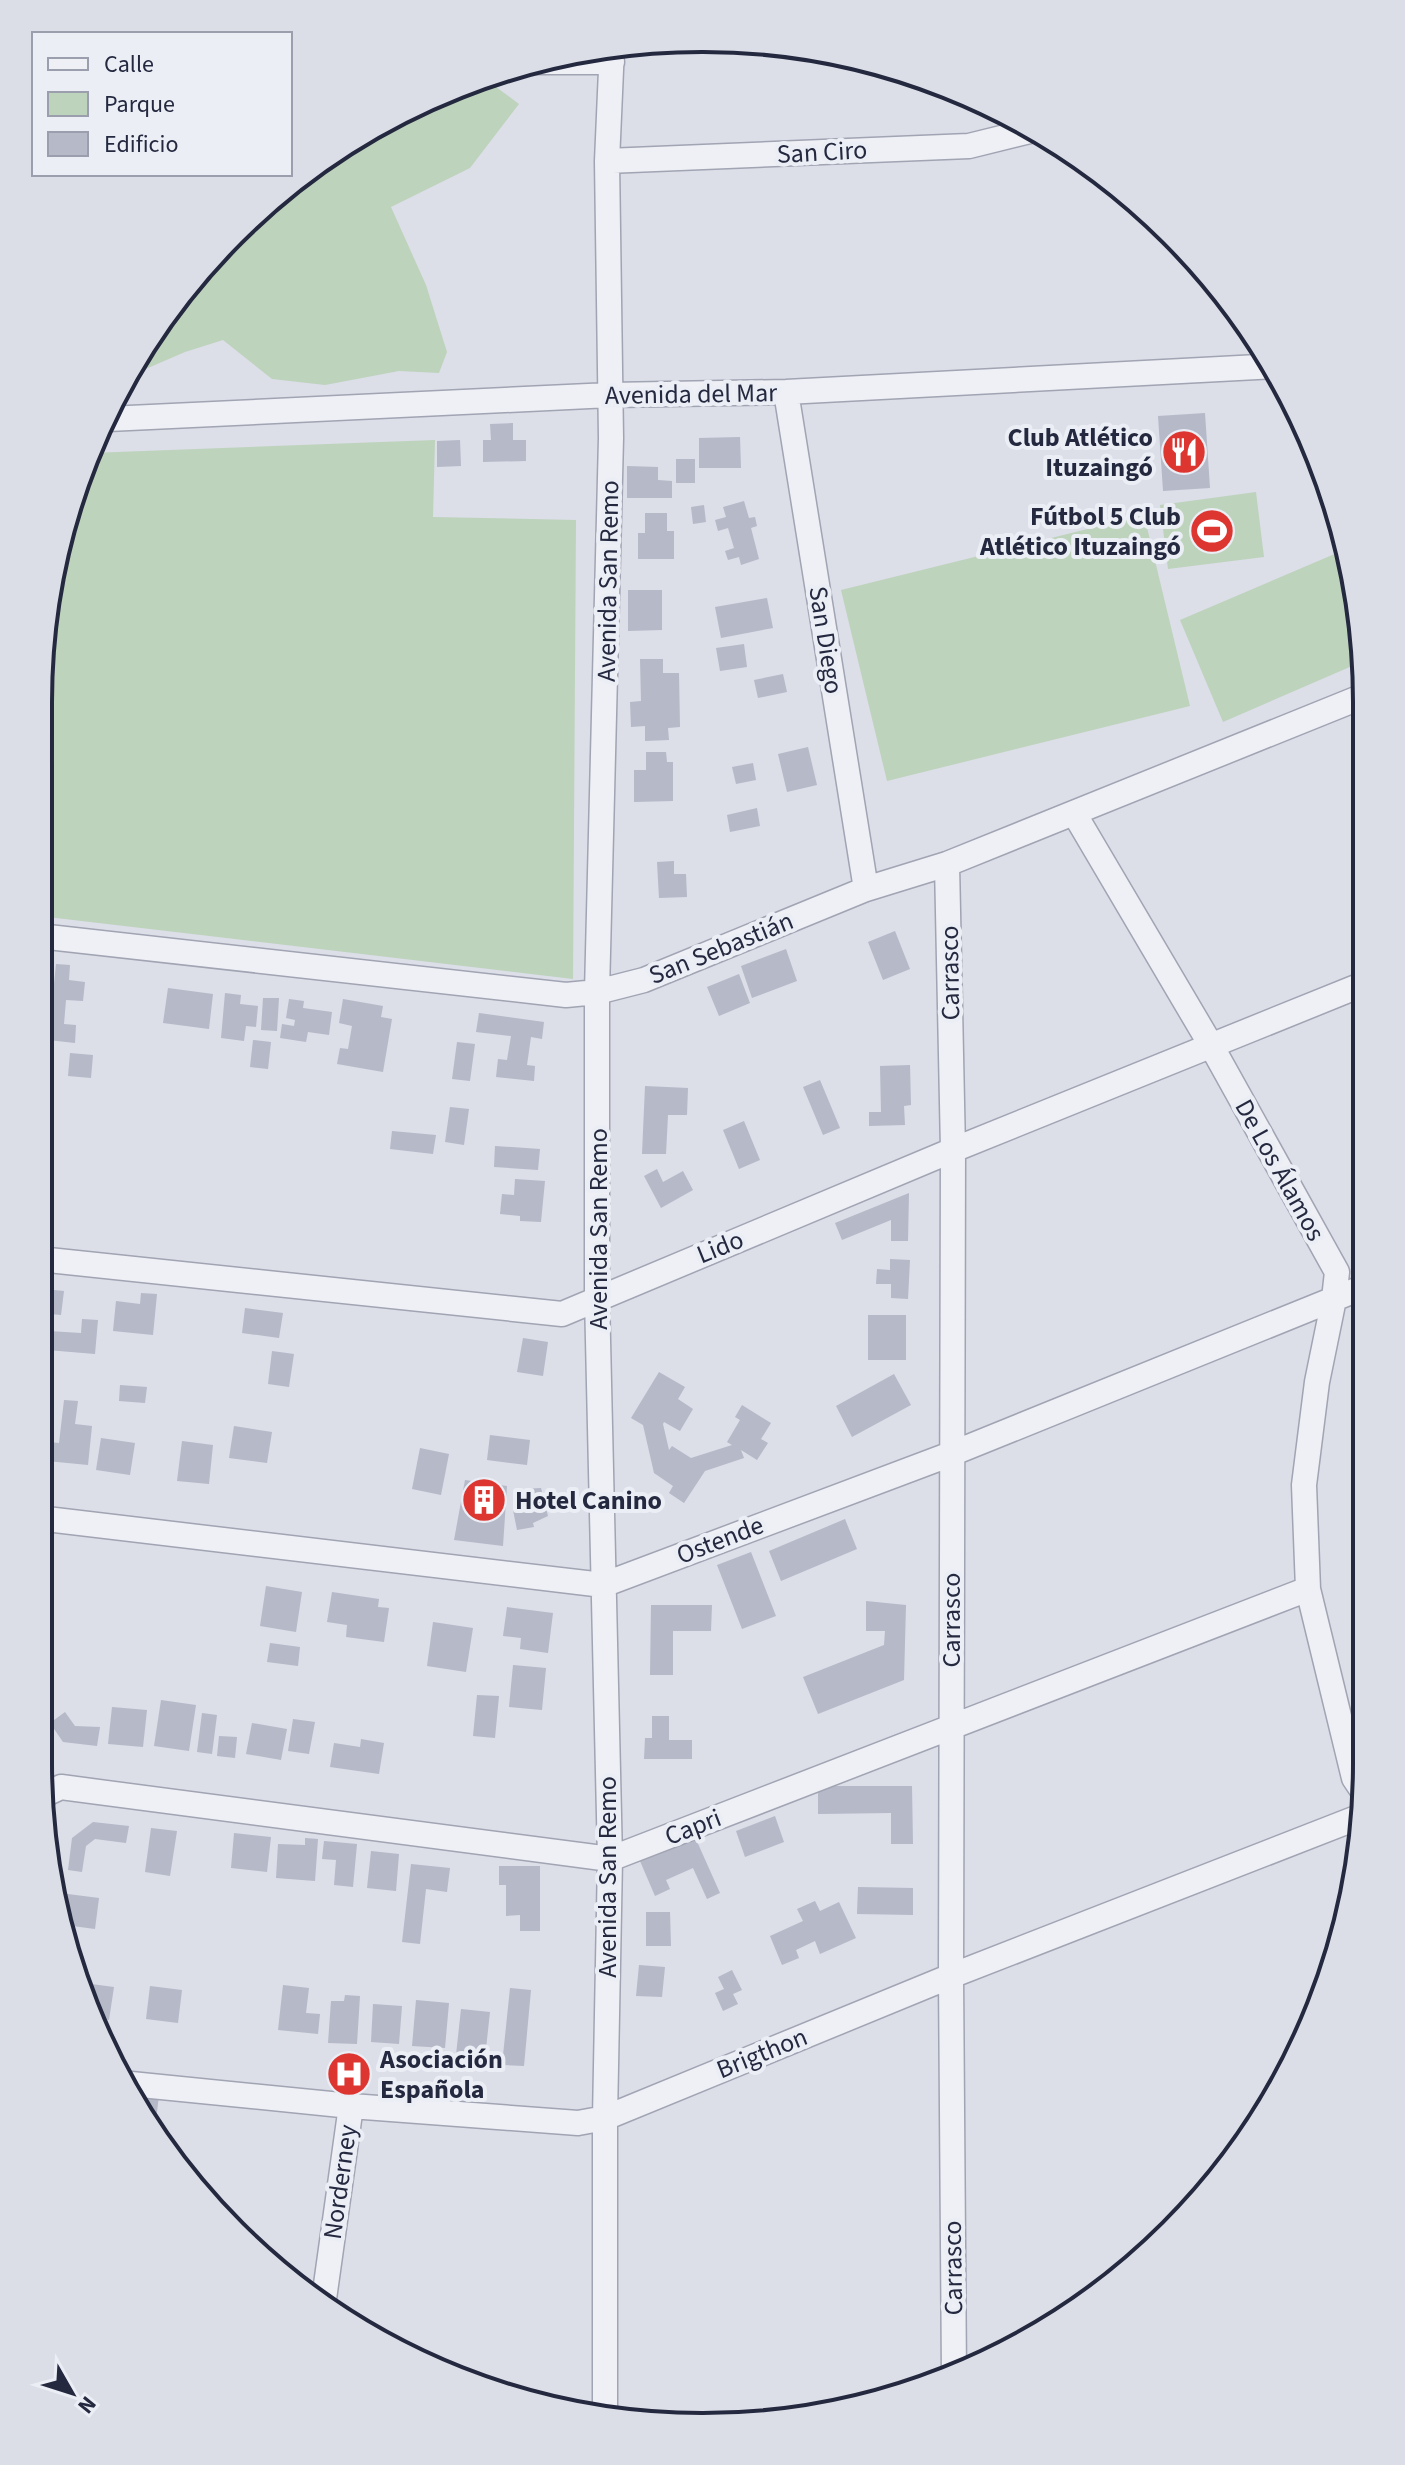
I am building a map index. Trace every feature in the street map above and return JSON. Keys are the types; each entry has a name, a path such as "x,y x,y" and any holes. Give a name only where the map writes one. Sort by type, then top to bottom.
{"street":[{"name":"Avenida San Remo","path":"605,2405 605,2118 610,1859 597,1297 597,992 610,395 607,161 612,59"},
{"name":"San Ciro","path":"607,161 969,146 1018,134"},
{"name":"Avenida del Mar","path":"117,419 610,395 786,392 1259,367"},
{"name":"San Diego","path":"786,392 866,889"},
{"name":"San Sebastián","path":"52,937 566,995 597,992 644,980 866,889 947,864 1353,700"},
{"name":"De Los Álamos","path":"1074,813 1212,1047 1337,1272 1317,1382 1304,1485 1308,1589 1353,1773"},
{"name":"Carrasco","path":"947,864 953,1150 951,1976 960,2359"},
{"name":"Lido","path":"52,1260 562,1314 953,1150 1353,988"},
{"name":"Ostende","path":"52,1520 603,1585 951,1454 1353,1291"},
{"name":"Capri","path":"53,1790 61,1787 610,1859 1308,1589"},
{"name":"Brigthon","path":"137,2085 351,2106 578,2123 605,2118 951,1976 1350,1820"},
{"name":"Norderney","path":"325,2292 351,2106"}],"green space":[{"path":"495,86 519,104 470,168 391,207 426,285 447,352 439,373 399,371 325,385 272,379 223,340 144,370 186,307 213,274 274,213 307,186 377,139 454,102"},
{"path":"435,440 433,517 576,520 573,979 52,918 53,660 64,576 74,534 103,453"},
{"name":"Fútbol 5 Club Atlético Ituzaingó","path":"1256,492 1264,557 1168,569 1160,505"},
{"path":"1144,515 1190,706 887,781 841,590"},
{"path":"1336,554 1352,666 1223,722 1180,620"}],"building":[{"name":"Club Atlético Ituzaingó","path":"1205,413 1210,488 1163,491 1158,416"},
{"path":"513,423 513,440 526,440 526,461 483,462 483,440 491,440 490,424"},
{"path":"740,437 741,468 699,468 699,438"},
{"path":"460,440 461,466 437,467 437,441"},
{"path":"676,459 695,459 695,483 676,483"},
{"path":"627,466 658,467 658,480 672,481 672,498 627,498"},
{"path":"744,501 749,518 755,517 757,526 751,528 759,559 741,565 739,557 728,560 725,551 734,548 728,528 718,531 715,520 726,517 723,507"},
{"path":"704,505 706,522 693,524 691,507"},
{"path":"645,513 667,513 667,531 674,531 674,559 638,559 638,533 645,533"},
{"path":"628,590 662,590 662,630 628,631"},
{"path":"767,598 773,628 721,638 715,607"},
{"path":"744,644 747,667 720,671 716,648"},
{"path":"640,659 663,659 663,673 679,673 680,727 668,728 669,740 645,741 645,726 631,727 630,702 641,701"},
{"path":"783,674 787,692 758,698 754,680"},
{"path":"808,747 817,785 787,792 778,754"},
{"path":"646,752 666,752 667,762 673,762 673,801 634,802 634,770 646,770"},
{"path":"753,763 756,780 736,784 732,767"},
{"path":"757,808 760,826 730,832 727,815"},
{"path":"674,861 674,874 686,874 687,897 659,898 657,862"},
{"path":"895,931 910,969 883,980 868,942"},
{"path":"786,949 797,981 752,998 741,966"},
{"path":"56,964 70,965 69,980 85,982 83,1001 66,1000 64,1024 76,1025 75,1043 52,1040"},
{"path":"739,974 750,1003 719,1016 707,987"},
{"path":"168,988 213,994 209,1029 163,1023"},
{"path":"225,993 241,995 240,1004 258,1006 256,1027 246,1026 244,1041 221,1038"},
{"path":"263,998 279,998 277,1031 261,1030"},
{"path":"289,999 304,1001 303,1008 332,1012 329,1035 308,1032 306,1042 280,1038 282,1024 294,1026 295,1020 286,1018"},
{"path":"343,999 383,1006 381,1017 392,1019 383,1072 337,1064 340,1048 348,1049 352,1026 339,1023"},
{"path":"479,1013 544,1022 542,1039 531,1037 527,1065 535,1066 534,1081 496,1077 498,1059 507,1060 511,1036 476,1032"},
{"path":"253,1040 271,1042 268,1069 250,1067"},
{"path":"457,1042 475,1044 470,1081 452,1079"},
{"path":"70,1053 93,1055 91,1078 68,1076"},
{"path":"910,1065 911,1105 904,1106 905,1125 869,1126 869,1112 881,1112 880,1066"},
{"path":"820,1080 840,1128 823,1135 803,1087"},
{"path":"645,1086 688,1088 687,1115 668,1115 666,1154 642,1154"},
{"path":"450,1107 469,1109 464,1145 445,1142"},
{"path":"744,1121 760,1160 739,1169 723,1130"},
{"path":"392,1131 436,1135 433,1154 390,1149"},
{"path":"495,1146 540,1149 538,1170 494,1167"},
{"path":"657,1169 663,1182 683,1171 693,1190 661,1208 644,1176"},
{"path":"515,1179 545,1181 541,1222 520,1221 520,1216 500,1214 502,1194 514,1195"},
{"path":"909,1193 908,1241 891,1241 891,1220 842,1240 835,1223"},
{"path":"890,1259 910,1260 908,1299 891,1298 891,1284 876,1284 877,1269 890,1270"},
{"path":"52,1290 64,1291 61,1315 52,1314"},
{"path":"141,1293 157,1294 153,1335 113,1331 116,1301 140,1304"},
{"path":"245,1308 283,1313 279,1338 242,1333"},
{"path":"868,1315 906,1315 906,1360 868,1360"},
{"path":"82,1319 98,1320 95,1354 52,1350 52,1331 81,1333"},
{"path":"523,1338 548,1342 543,1376 517,1372"},
{"path":"272,1351 294,1354 289,1387 268,1384"},
{"path":"659,1372 685,1387 678,1399 693,1409 680,1431 664,1422 669,1450 672,1446 691,1458 732,1445 727,1442 740,1420 735,1417 742,1405 771,1423 761,1439 768,1443 757,1460 741,1450 744,1458 705,1471 684,1503 669,1493 673,1486 654,1473 643,1425 631,1418"},
{"path":"894,1374 911,1405 852,1437 836,1406"},
{"path":"120,1385 147,1387 145,1403 119,1401"},
{"path":"64,1400 78,1401 75,1424 92,1426 88,1465 52,1461 52,1442 59,1443"},
{"path":"234,1426 272,1432 267,1463 229,1458"},
{"path":"490,1435 530,1440 527,1465 487,1460"},
{"path":"101,1438 135,1443 130,1475 96,1470"},
{"path":"182,1441 213,1445 209,1484 177,1481"},
{"path":"420,1448 449,1454 441,1495 412,1489"},
{"name":"Hotel Canino","path":"465,1480 507,1486 503,1546 454,1540"},
{"path":"541,1488 548,1516 533,1523 534,1527 517,1530 513,1510 528,1505 522,1489"},
{"path":"845,1519 857,1549 781,1581 769,1551"},
{"path":"751,1552 776,1616 742,1629 717,1565"},
{"path":"266,1586 302,1592 296,1632 260,1626"},
{"path":"332,1592 379,1599 378,1607 389,1608 384,1642 346,1637 347,1625 327,1622"},
{"path":"866,1601 906,1605 904,1680 818,1714 803,1677 884,1645 885,1631 866,1631"},
{"path":"651,1605 712,1605 711,1631 673,1631 673,1675 650,1675"},
{"path":"507,1607 553,1613 548,1653 520,1649 521,1638 503,1636"},
{"path":"433,1622 473,1628 466,1672 427,1666"},
{"path":"270,1643 300,1647 298,1666 267,1662"},
{"path":"513,1665 546,1668 542,1710 509,1707"},
{"path":"477,1695 499,1696 495,1738 473,1736"},
{"path":"161,1700 196,1705 189,1751 154,1746"},
{"path":"112,1707 147,1710 143,1747 108,1744"},
{"path":"65,1712 75,1726 100,1727 97,1746 63,1742 52,1722"},
{"path":"202,1713 217,1715 212,1754 197,1752"},
{"path":"652,1716 669,1716 669,1740 692,1740 692,1759 644,1759 645,1738 652,1738"},
{"path":"293,1719 315,1722 309,1754 288,1751"},
{"path":"252,1723 287,1729 281,1760 246,1754"},
{"path":"219,1736 237,1737 235,1758 217,1756"},
{"path":"361,1739 384,1743 379,1774 330,1767 334,1743 360,1747"},
{"path":"818,1786 912,1786 913,1844 891,1844 891,1813 818,1814"},
{"path":"775,1816 784,1842 745,1857 736,1831"},
{"path":"93,1822 129,1826 126,1843 95,1839 86,1846 82,1872 68,1870 72,1838"},
{"path":"151,1828 177,1831 170,1876 145,1872"},
{"path":"234,1833 271,1837 267,1872 231,1868"},
{"path":"695,1837 720,1893 707,1899 693,1868 666,1880 670,1889 655,1896 640,1861"},
{"path":"305,1838 318,1839 315,1881 276,1878 278,1844 305,1845"},
{"path":"324,1841 357,1844 353,1887 334,1885 336,1860 322,1859"},
{"path":"371,1851 399,1854 396,1891 367,1888"},
{"path":"411,1864 450,1868 447,1892 426,1889 420,1944 402,1942"},
{"path":"499,1866 540,1866 540,1931 520,1931 520,1915 506,1916 506,1885 499,1885"},
{"path":"858,1887 913,1888 913,1915 857,1914"},
{"path":"65,1894 99,1898 95,1929 73,1926"},
{"path":"815,1901 820,1911 839,1902 856,1938 820,1954 815,1941 796,1950 799,1958 782,1965 770,1936 803,1921 797,1909"},
{"path":"646,1912 670,1912 671,1946 646,1946"},
{"path":"639,1965 665,1967 662,1997 636,1996"},
{"path":"732,1970 742,1990 733,1994 738,2004 723,2011 715,1993 724,1989 718,1977"},
{"path":"92,1984 114,1987 109,2020 106,2019"},
{"path":"283,1985 309,1988 306,2013 320,2014 318,2034 278,2030"},
{"path":"150,1986 182,1990 178,2023 146,2019"},
{"path":"510,1988 531,1990 524,2066 502,2065"},
{"path":"345,1995 360,1996 357,2044 328,2043 331,2001 344,2001"},
{"path":"416,2000 449,2003 445,2048 412,2046"},
{"path":"373,2004 402,2006 399,2044 371,2042"},
{"path":"461,2009 490,2012 485,2058 456,2055"},
{"path":"142,2093 159,2095 157,2116"}],"place":[{"name":"Club Atlético Ituzaingó","path":"1184,452"},
{"name":"Fútbol 5 Club Atlético Ituzaingó","path":"1212,531"},
{"name":"Hotel Canino","path":"484,1500"},
{"name":"Asociación Española","path":"349,2074"}]}
